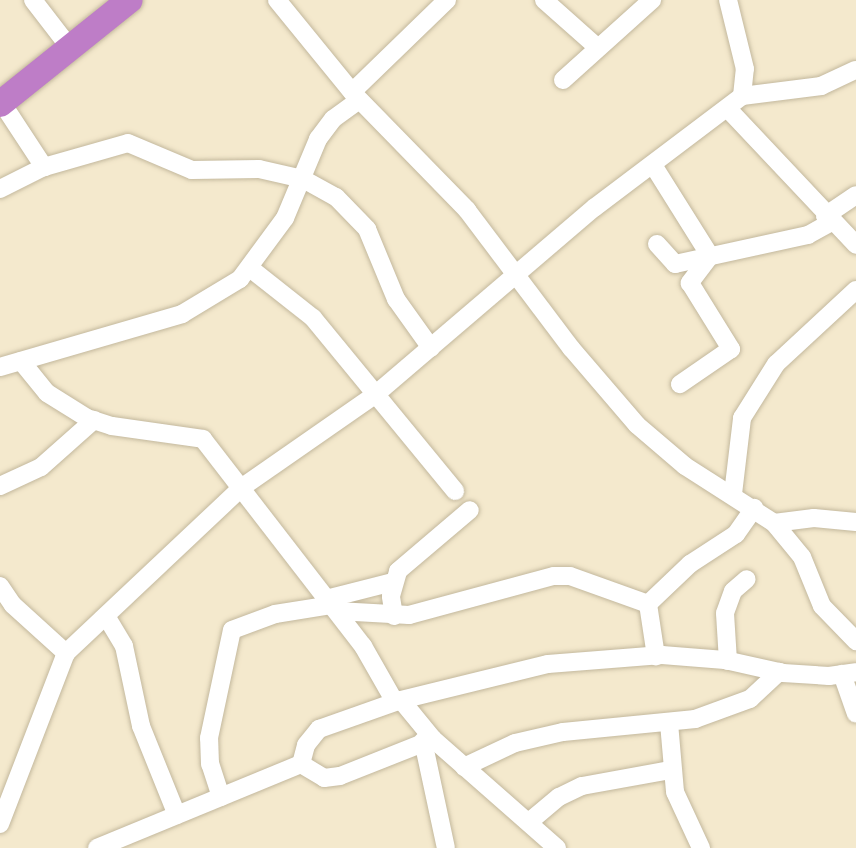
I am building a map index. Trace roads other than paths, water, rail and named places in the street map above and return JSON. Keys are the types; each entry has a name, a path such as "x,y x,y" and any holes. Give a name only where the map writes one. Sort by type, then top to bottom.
{"highway":[{"path":"1,104 130,0"}],"street":[{"path":"33,0 70,48"},
{"path":"277,0 356,96 467,210 638,425 685,466 733,494 774,523 802,556 822,606 856,641"},
{"path":"0,367 182,314 251,269 303,179 318,139 333,119 447,0"},
{"path":"544,0 597,47"},
{"path":"563,80 597,47 652,0"},
{"path":"0,824 66,653 241,488 376,394 518,276 594,208 729,110 742,96 745,69 728,0"},
{"path":"742,96 821,86 856,70"},
{"path":"1,104 44,167"},
{"path":"729,110 828,219 856,245"},
{"path":"0,189 44,167 128,143 192,170 259,169 303,179 336,197 367,229 396,299 431,348"},
{"path":"653,165 710,256"},
{"path":"657,244 675,264 808,235 856,195"},
{"path":"680,384 731,349 690,283 710,256"},
{"path":"251,269 313,318 455,491"},
{"path":"733,494 742,418 776,364 856,290"},
{"path":"21,361 47,393 94,420 203,439 332,605 398,701 428,740 464,766 557,848"},
{"path":"0,486 41,467 94,420"},
{"path":"648,604 690,564 736,534 754,508"},
{"path":"221,797 210,764 209,738 232,630 276,614 332,605 393,582 418,552 470,510"},
{"path":"774,523 814,518 856,522"},
{"path":"332,605 394,616 555,576 570,576 648,604"},
{"path":"728,661 724,613 733,591 747,579"},
{"path":"393,582 394,616"},
{"path":"0,586 7,608 66,653"},
{"path":"648,604 656,656"},
{"path":"106,616 124,646 141,726 177,815"},
{"path":"302,764 306,745 319,729 398,701 548,663 656,656 728,661 779,672 849,673 856,714"},
{"path":"464,766 515,743 563,732 669,723 750,699 779,672"},
{"path":"669,723 670,770 701,848"},
{"path":"302,764 324,778 340,776 428,740"},
{"path":"428,740 446,848"},
{"path":"97,848 302,764"},
{"path":"529,822 559,797 582,786 670,770"}]}
